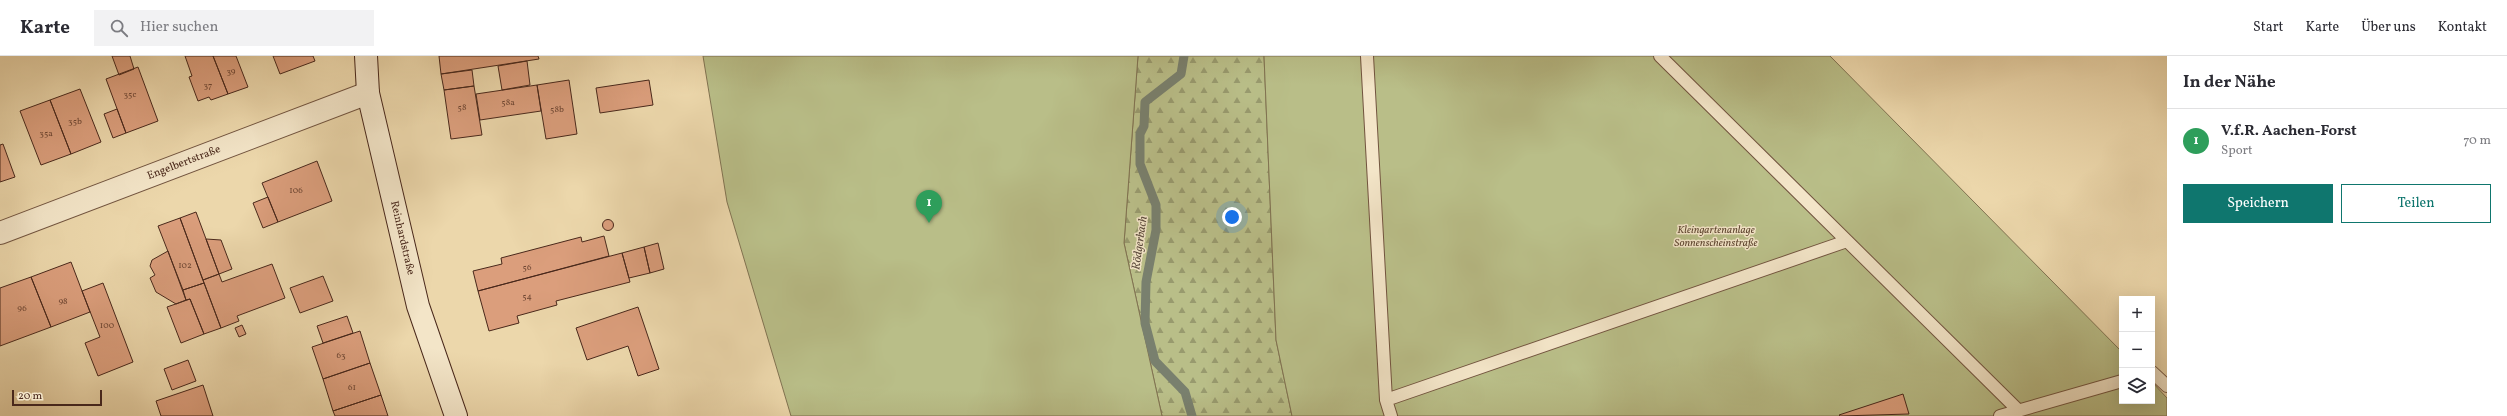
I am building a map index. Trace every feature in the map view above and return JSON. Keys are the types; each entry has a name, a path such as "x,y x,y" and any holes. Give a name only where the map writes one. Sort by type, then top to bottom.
{"street":[{"name":"Reinhardstraße","path":"366,56 368,92 418,306 456,416"},
{"name":"Engelbertstraße","path":"0,233 368,92"}],"lane":[{"path":"1367,56 1386,400 1391,416"},
{"path":"1660,56 2018,410"},
{"path":"1386,400 1847,241"},
{"path":"2155,375 2167,386"},
{"path":"2000,416 2119,382"}],"green space":[{"path":"703,56 1138,56 1124,243 1162,416 791,416 727,202"},
{"path":"1138,56 1264,56 1276,340 1292,416 1162,416 1124,243"},
{"name":"Kleingartenanlage Sonnenscheinstraße","path":"1264,56 1830,56 2119,349 2119,404 2155,404 2155,385 2167,398 2167,416 1292,416 1276,340"}],"building":[{"path":"112,56 130,56 134,69 119,75"},
{"path":"185,56 213,56 228,94 211,100 209,97 198,101 189,77 192,76"},
{"path":"213,56 236,56 248,87 228,94"},
{"path":"273,56 313,56 315,61 280,74"},
{"path":"439,56 538,56 539,59 441,74"},
{"path":"527,61 530,85 502,90 498,66"},
{"path":"138,67 158,121 126,133 106,79"},
{"path":"472,70 474,86 444,90 441,74"},
{"path":"569,80 577,134 546,139 537,85"},
{"path":"649,80 653,105 600,113 596,88"},
{"path":"537,85 541,111 480,120 476,94"},
{"path":"474,86 482,135 451,139 444,90"},
{"path":"80,89 101,142 71,154 50,100"},
{"path":"50,100 71,154 41,165 20,111"},
{"path":"117,109 126,133 113,138 104,114"},
{"path":"3,144 15,177 0,182 0,145"},
{"path":"317,161 332,201 278,222 262,183"},
{"path":"268,197 278,222 263,228 253,203"},
{"path":"196,212 219,274 203,280 180,218"},
{"path":"180,218 204,283 183,290 158,226"},
{"path":"608,219 612,221 614,225 612,229 608,231 604,229 602,225 604,221"},
{"path":"604,236 609,256 478,291 473,271 502,264 501,258 581,237 582,242"},
{"path":"206,239 221,240 232,269 219,274"},
{"path":"658,243 664,269 650,273 644,247"},
{"path":"644,247 650,273 629,278 622,253"},
{"path":"168,251 186,300 176,304 156,292 150,278 155,275 150,266 152,260"},
{"path":"622,253 630,282 556,301 557,305 517,316 519,323 489,331 478,291"},
{"path":"71,262 90,312 51,327 31,277"},
{"path":"272,264 285,298 237,316 239,321 221,328 203,280 219,274 222,282"},
{"path":"323,276 333,301 300,313 290,288"},
{"path":"31,277 51,327 0,346 0,288"},
{"path":"103,283 133,362 98,376 85,343 100,337 82,291"},
{"path":"204,283 221,328 204,334 190,299 186,300 183,290"},
{"path":"190,299 204,334 181,343 167,307"},
{"path":"638,307 659,369 638,376 628,346 587,360 576,328"},
{"path":"347,316 353,333 323,343 317,326"},
{"path":"242,325 246,334 239,337 235,328"},
{"path":"360,331 370,363 323,379 312,347"},
{"path":"188,360 196,381 172,390 164,369"},
{"path":"370,363 381,395 333,411 323,379"},
{"path":"203,385 213,416 161,416 156,401"},
{"path":"1903,394 1909,414 1839,415"},
{"path":"381,395 388,416 335,416 333,411"}],"waterway":[{"name":"Rödgerbach","path":"1184,56 1181,74 1145,102 1144,126 1140,134 1140,164 1156,205 1156,230 1146,282 1145,323 1155,361 1185,392 1192,416"}],"place":[{"name":"V.f.R. Aachen-Forst","path":"929,223"}]}
